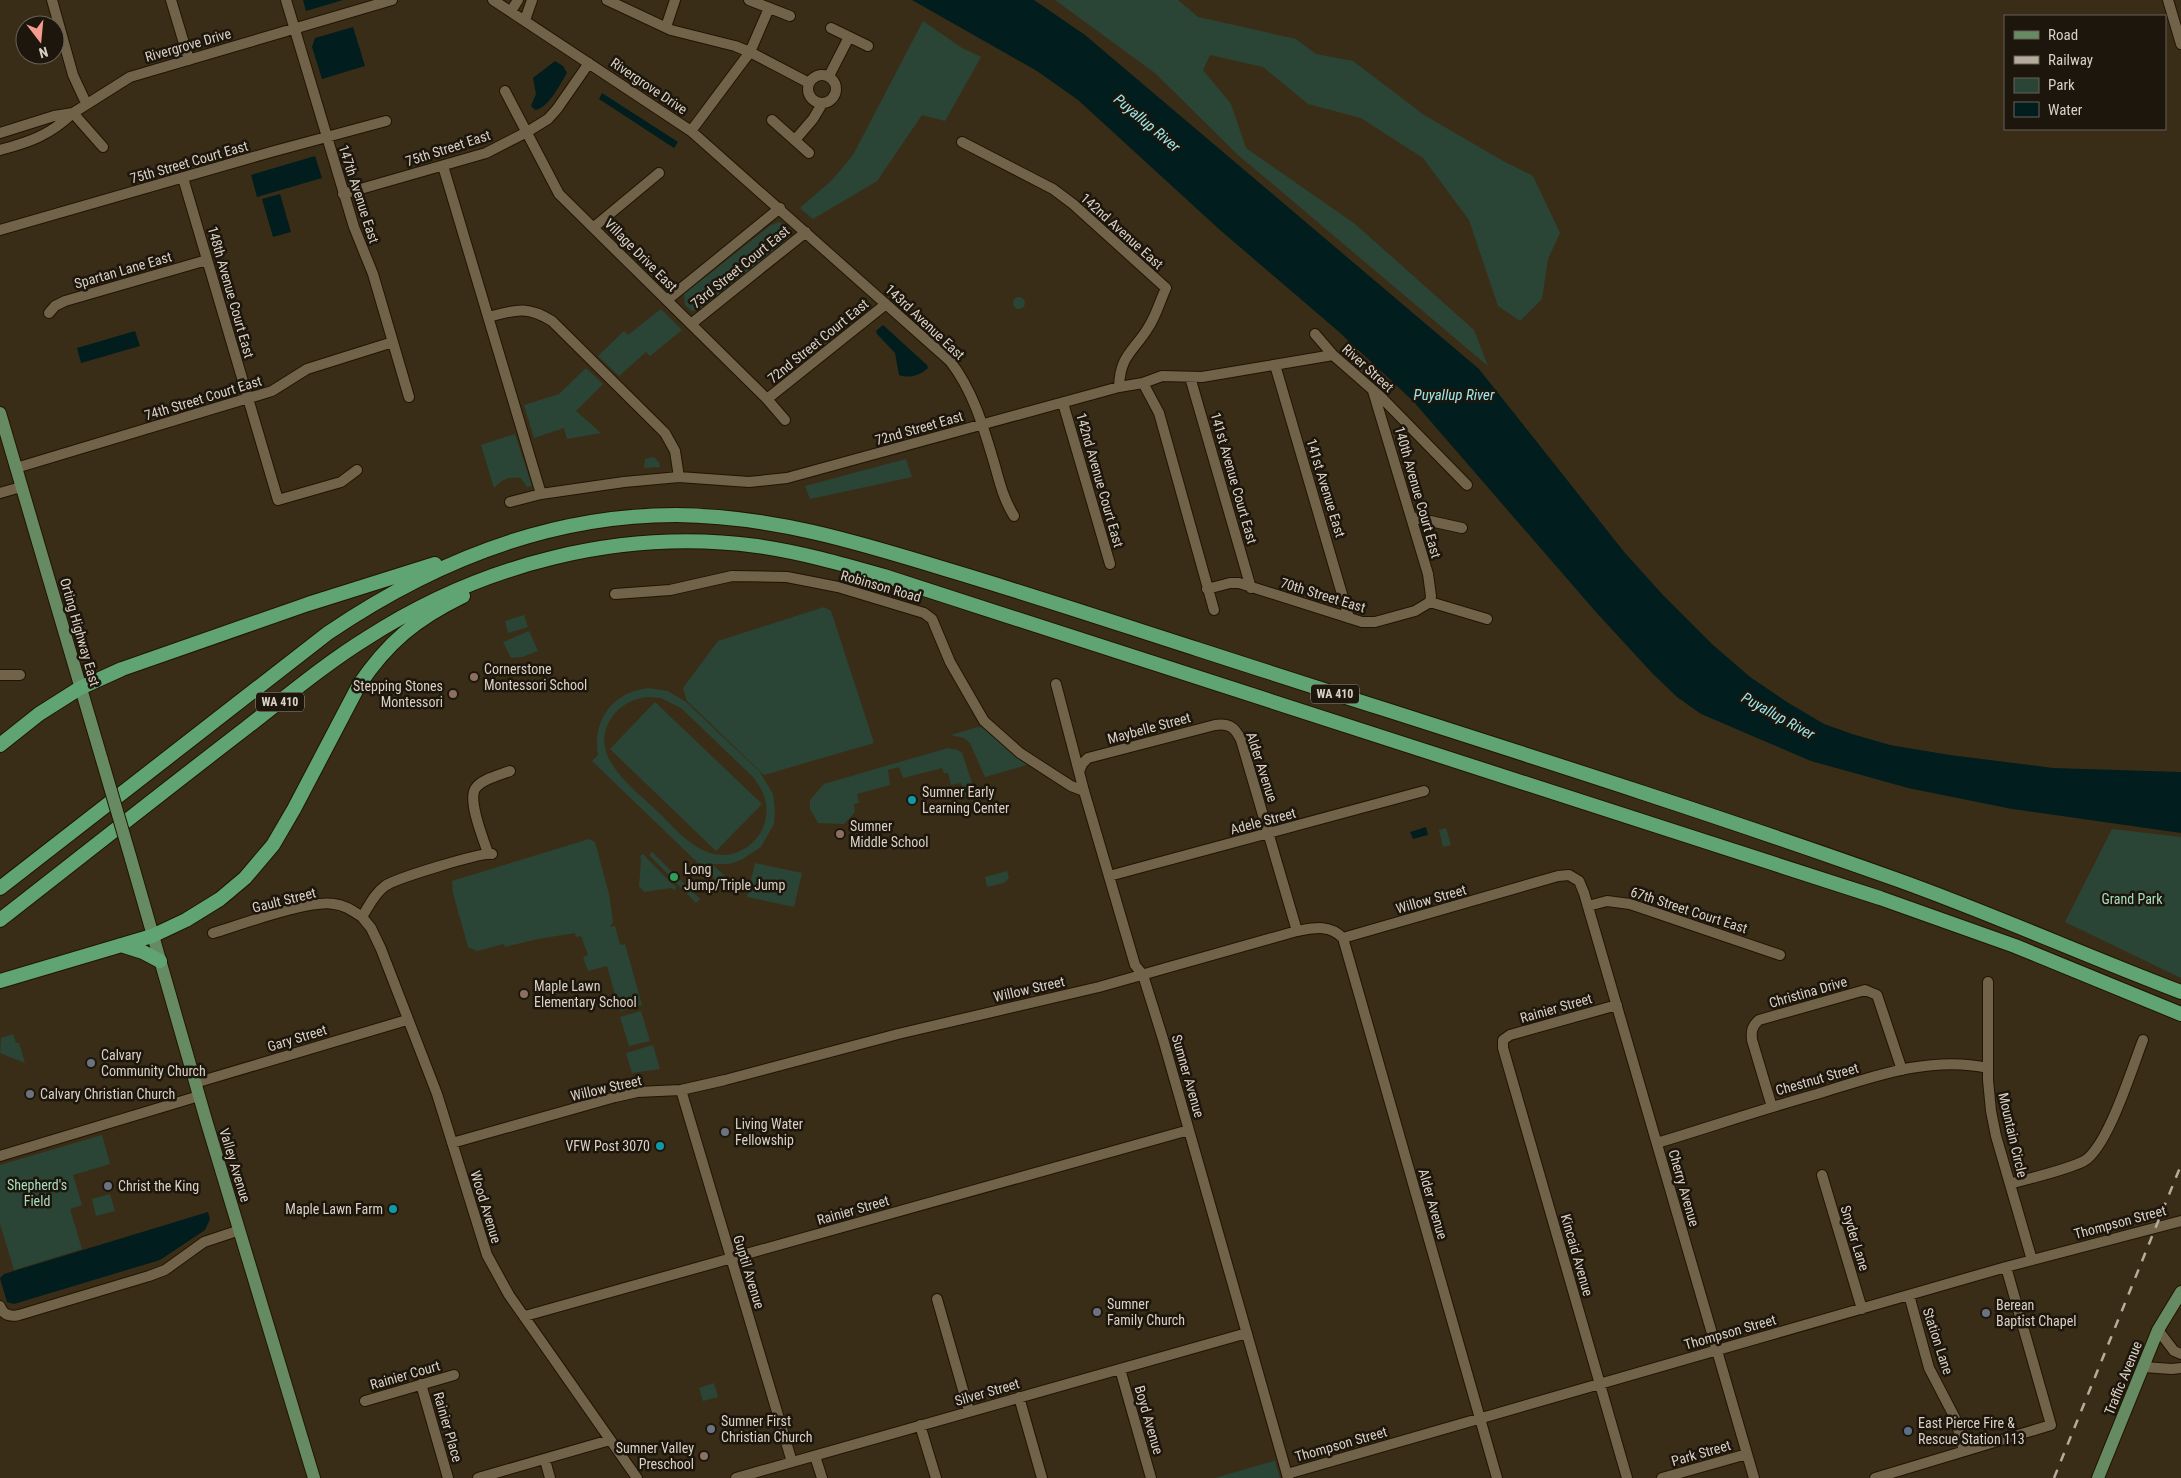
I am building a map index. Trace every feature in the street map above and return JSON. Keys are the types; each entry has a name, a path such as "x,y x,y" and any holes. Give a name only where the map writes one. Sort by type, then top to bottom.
{"highway":[{"name":"WA 410","path":"0,888 328,633 405,585 472,555 532,534 568,526 626,518 669,515 736,518 785,525 839,537 1012,589 1770,836 1982,911 2180,992"},
{"name":"WA 410","path":"0,920 222,747 367,638 435,600 489,577 527,564 595,549 660,543 709,543 754,546 799,553 884,576 1880,898 2015,946 2181,1014"},
{"path":"0,981 152,936 208,908 245,878 273,845 294,810 359,685 396,638 413,625 478,588 528,569 595,549"},
{"path":"0,745 39,714 80,688 122,669 416,568 472,555"},
{"path":"121,945 143,952 160,961"}],"main road":[{"name":"Orting Highway East","path":"0,413 131,860"},
{"name":"Valley Avenue","path":"131,860 195,1083 314,1478"},
{"name":"Traffic Avenue","path":"2098,1478 2158,1330 2181,1292"}],"street":[{"path":"52,0 73,75 86,103"},
{"path":"171,0 189,60"},
{"name":"147th Avenue East","path":"286,0 343,194 373,274 409,397"},
{"name":"Rivergrove Drive","path":"0,134 54,116 73,113 86,103 130,77 392,0"},
{"name":"Rivergrove Drive","path":"493,0 691,131 780,208"},
{"path":"511,11 518,0"},
{"path":"525,20 532,0"},
{"path":"607,0 666,27 750,52 809,83"},
{"path":"666,27 675,0"},
{"path":"749,0 790,16"},
{"path":"2168,0 2181,44"},
{"path":"691,131 750,52 769,8"},
{"path":"831,28 868,46"},
{"path":"829,76 849,37"},
{"name":"75th Street East","path":"343,194 486,153 526,132 548,119 557,110 590,63"},
{"path":"820,75 829,76 836,83 836,93 831,101 822,104 813,101 810,97 809,83 820,75"},
{"name":"Village Drive East","path":"505,91 559,194 767,399 785,420"},
{"path":"795,140 813,119 822,104"},
{"path":"0,150 29,142 49,133 60,126 73,113 103,147"},
{"path":"772,120 809,154"},
{"name":"75th Street Court East","path":"0,230 386,121"},
{"name":"142nd Avenue East","path":"962,142 1053,189 1073,204 1166,288 1148,328 1127,356 1120,375 1119,387"},
{"path":"442,166 541,494"},
{"path":"594,228 659,173"},
{"name":"148th Avenue Court East","path":"183,178 278,500 341,482 357,470"},
{"name":"143rd Avenue East","path":"780,208 950,361 966,386 982,424 1005,502 1014,516"},
{"name":"73rd Street Court East","path":"667,300 780,208"},
{"name":"73rd Street Court East","path":"691,324 806,232"},
{"name":"Spartan Lane East","path":"49,313 56,306 66,301 208,260"},
{"name":"72nd Street Court East","path":"767,399 886,304"},
{"path":"488,317 520,309 531,310 552,321 665,433 675,451 679,477"},
{"name":"River Street","path":"1315,334 1333,356 1373,391 1468,485"},
{"name":"74th Street Court East","path":"16,468 272,391 307,368 393,342"},
{"name":"72nd Street East","path":"510,502 541,494 624,482 679,477 750,482 770,481 825,468 1119,387 1143,383 1162,376 1202,377 1333,356"},
{"name":"141st Avenue East","path":"1275,365 1349,618"},
{"name":"141st Avenue Court East","path":"1190,377 1251,588"},
{"path":"1143,383 1158,413 1214,610"},
{"name":"140th Avenue Court East","path":"1373,391 1428,574 1432,596 1430,602"},
{"name":"142nd Avenue Court East","path":"1063,403 1110,564"},
{"path":"0,493 22,487"},
{"path":"1412,517 1462,528"},
{"name":"Robinson Road","path":"615,594 670,590 732,576 787,577 838,587 924,613 932,620 940,642 984,722 1020,753 1071,786 1084,791"},
{"name":"70th Street East","path":"1208,589 1230,583 1239,583 1362,622 1375,622 1415,610 1430,602"},
{"path":"1430,602 1487,619"},
{"path":"0,675 20,676"},
{"name":"Sumner Avenue","path":"1056,684 1084,791 1136,967 1144,975 1288,1476"},
{"name":"Maybelle Street","path":"1079,772 1082,764 1088,758 1215,725 1226,724 1233,727"},
{"name":"Alder Avenue","path":"1233,727 1241,740 1297,931"},
{"path":"362,917 375,895 386,885 490,854 472,801 476,788 486,781 510,771"},
{"name":"Adele Street","path":"1109,876 1424,791"},
{"name":"Willow Street","path":"452,1144 615,1097 637,1092 681,1090 898,1034 1099,987 1297,931 1323,927 1337,932 1343,938 1565,875 1572,876 1580,882 1588,906"},
{"name":"67th Street Court East","path":"1588,906 1609,901 1630,904 1780,955"},
{"name":"Gault Street","path":"213,933 311,905 332,903 347,907 362,917"},
{"name":"Cherry Avenue","path":"1588,906 1754,1478"},
{"name":"Wood Avenue","path":"362,917 371,928 381,949 437,1094 487,1255 509,1295 637,1478"},
{"name":"Alder Avenue","path":"1343,938 1497,1478"},
{"name":"Mountain Circle","path":"1988,982 1988,1068 1991,1111 2032,1260"},
{"name":"Christina Drive","path":"1772,1107 1752,1040 1751,1033 1754,1024 1760,1020 1865,990 1877,995 1902,1070"},
{"name":"Rainier Street","path":"1504,1040 1512,1035 1617,1005"},
{"name":"Gary Street","path":"195,1083 407,1020"},
{"name":"Kincaid Avenue","path":"1504,1040 1502,1048 1627,1478"},
{"path":"2010,1184 2082,1162 2095,1151 2110,1124 2143,1040"},
{"name":"Chestnut Street","path":"1657,1142 1902,1070 1949,1064 1970,1064 1988,1068"},
{"name":"Guptil Avenue","path":"681,1090 792,1462"},
{"path":"0,1156 199,1096"},
{"name":"Rainier Street","path":"525,1316 1189,1130"},
{"name":"Snyder Lane","path":"1822,1175 1862,1308"},
{"name":"Thompson Street","path":"1288,1476 1480,1418 1862,1308 2006,1267 2181,1221"},
{"path":"2164,1224 2181,1226"},
{"path":"0,1306 6,1314 12,1316 19,1315 149,1276 165,1270 204,1242 240,1230"},
{"path":"1875,1478 2051,1425 2006,1267"},
{"name":"Station Lane","path":"1909,1295 1929,1368 1955,1418 1964,1451"},
{"path":"937,1300 969,1411"},
{"path":"2158,1330 2174,1351 2181,1354"},
{"name":"Silver Street","path":"736,1478 1247,1333"},
{"path":"2144,1367 2172,1370 2181,1368"},
{"name":"Boyd Avenue","path":"1120,1369 1151,1478"},
{"name":"Rainier Court","path":"365,1401 454,1375"},
{"name":"Rainier Place","path":"421,1384 448,1478"},
{"path":"1019,1397 1042,1478"},
{"path":"920,1425 936,1478"},
{"path":"478,1478 610,1440"},
{"name":"Park Street","path":"1662,1478 1747,1454"},
{"path":"815,1456 822,1478"},
{"path":"545,1460 550,1478"}],"green space":[{"path":"1055,0 1178,0 1198,17 1296,39 1316,54 1353,61 1424,115 1533,176 1560,233 1548,259 1542,299 1520,321 1498,306 1469,220 1423,158 1361,118 1308,104 1263,67 1210,55 1203,70 1231,104 1246,148 1355,224 1474,330 1488,366 1237,154 1155,73"},
{"path":"923,21 962,48 981,57 945,121 922,115 877,181 813,219 800,208 832,180 853,155"},
{"path":"779,222 789,227 791,239 702,310 692,311 685,305 684,294 771,225"},
{"path":"1021,297 1024,298 1024,308 1017,309 1014,308 1013,301 1014,298"},
{"path":"661,309 682,330 650,356 646,352 619,376 598,356 624,331 628,335"},
{"path":"586,368 603,384 576,411 601,433 567,439 564,428 534,438 524,405 559,394"},
{"path":"515,434 532,486 527,487 521,478 513,477 503,480 494,488 481,445"},
{"path":"654,457 659,462 660,467 644,468 645,459"},
{"path":"906,459 912,477 810,499 805,486"},
{"path":"824,607 831,611 874,743 764,775 687,701 683,688 718,641"},
{"path":"524,615 528,627 508,633 505,621"},
{"path":"529,631 538,651 522,657 511,658 503,642"},
{"path":"648,688 668,691 686,702 760,772 773,794 774,824 761,847 741,860 729,864 712,864 728,879 722,886 592,761 598,755 598,730 602,719 615,702 625,695","holes":["647,697 661,698 681,708 753,777 761,789 767,809 765,823 758,837 742,850 725,855 714,854 692,844 635,791 615,769 608,757 605,731 615,713 627,703 636,699"]},
{"path":"655,702 762,804 716,851 610,749"},
{"path":"978,727 987,728 1030,764 985,777 970,743 964,738 951,735"},
{"path":"948,748 962,753 976,795 965,797 961,783 951,785 948,773 944,773 942,768 903,778 899,767 888,770 890,785 857,794 859,803 854,804 855,812 844,824 818,823 810,809 810,800 824,784"},
{"path":"1446,828 1451,845 1443,847 1439,830"},
{"name":"Grand Park","path":"2112,829 2181,837 2181,978 2065,922"},
{"path":"589,839 595,842 609,894 613,922 610,927 615,926 620,945 625,944 642,1005 620,1011 607,966 588,971 583,957 588,955 581,936 576,937 575,933 505,947 504,944 477,951 468,947 453,893 452,881"},
{"name":"Long Jump/Triple Jump","path":"652,852 700,899 696,903 649,855"},
{"path":"643,854 676,886 675,890 671,888 644,892 639,886 640,856"},
{"path":"755,863 802,873 794,907 747,897"},
{"path":"1007,871 1009,878 1004,883 987,887 985,877"},
{"path":"641,1011 650,1041 629,1046 620,1017"},
{"path":"13,1034 16,1043 19,1043 25,1063 0,1053 1,1038"},
{"path":"653,1045 660,1069 632,1073 626,1053"},
{"name":"Shepherd's Field","path":"102,1135 110,1164 73,1175 82,1205 70,1209 82,1249 14,1270 0,1224 0,1165"},
{"path":"110,1194 115,1211 96,1216 92,1199"},
{"path":"714,1383 718,1397 703,1401 699,1388"},
{"path":"1274,1461 1280,1478 1215,1478"}],"water":[{"path":"303,0 343,0 306,11"},
{"name":"Puyallup River","path":"912,0 1034,0 1085,35 1479,369 1625,553 1663,595 1712,644 1750,677 1787,702 1824,724 1890,745 1950,755 2053,768 2181,772 2181,833 2012,809 1908,788 1811,761 1701,714 1677,697 1652,673 1595,611 1413,401 1338,331 1220,230 1078,100 1037,71"},
{"path":"353,27 365,66 322,79 312,47 315,38"},
{"path":"555,61 563,66 567,73 545,105 535,110 531,106 536,94 533,78"},
{"path":"602,93 678,142 674,148 599,99"},
{"path":"315,156 322,178 257,197 251,175"},
{"path":"280,194 291,232 273,237 262,199"},
{"path":"883,325 928,368 915,376 899,375 895,353 876,331"},
{"path":"135,331 140,346 81,363 77,348"},
{"path":"1426,827 1428,835 1413,839 1410,832"},
{"path":"208,1212 210,1219 205,1230 160,1260 14,1304 7,1302 0,1278 4,1274"}],"railway":[{"path":"2054,1478 2181,1165"}],"place":[{"name":"Cornerstone Montessori School","path":"474,677"},
{"name":"Stepping Stones Montessori","path":"453,694"},
{"name":"Sumner Early Learning Center","path":"912,800"},
{"name":"Sumner Middle School","path":"840,834"},
{"name":"Long Jump/Triple Jump","path":"674,877"},
{"name":"Maple Lawn Elementary School","path":"524,994"},
{"name":"Calvary Community Church","path":"91,1063"},
{"name":"Calvary Christian Church","path":"30,1094"},
{"name":"Living Water Fellowship","path":"725,1132"},
{"name":"VFW Post 3070","path":"660,1146"},
{"name":"Christ the King","path":"108,1186"},
{"name":"Maple Lawn Farm","path":"393,1209"},
{"name":"Sumner Family Church","path":"1097,1312"},
{"name":"Berean Baptist Chapel","path":"1986,1313"},
{"name":"Sumner First Christian Church","path":"711,1429"},
{"name":"East Pierce Fire & Rescue Station 113","path":"1908,1431"},
{"name":"Sumner Valley Preschool","path":"704,1456"}]}
